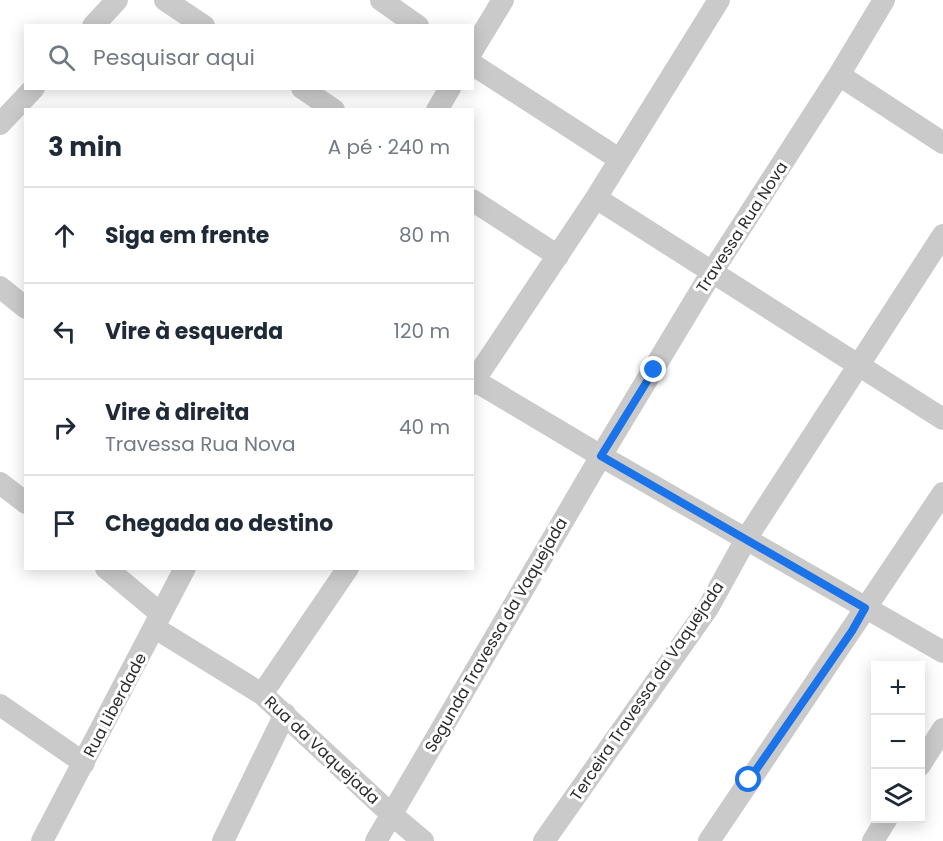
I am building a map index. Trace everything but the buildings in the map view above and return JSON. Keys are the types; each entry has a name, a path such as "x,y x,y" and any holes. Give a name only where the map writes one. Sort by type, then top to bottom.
{"street":[{"path":"95,24 117,0"},
{"path":"165,0 201,24"},
{"path":"381,0 415,24"},
{"path":"474,48 503,0"},
{"path":"474,380 596,198 719,0"},
{"name":"Travessa Rua Nova","path":"601,456 712,272 839,75 884,0"},
{"path":"474,65 619,159"},
{"path":"839,75 943,142"},
{"path":"0,124 32,90"},
{"path":"305,90 331,108"},
{"path":"438,108 449,90"},
{"path":"596,198 943,419"},
{"path":"474,201 558,256"},
{"name":"Terceira Travessa da Vaquejada","path":"544,841 708,608 746,539 943,235"},
{"path":"0,287 24,306"},
{"path":"474,382 943,652"},
{"name":"Segunda Travessa da Vaquejada","path":"376,841 601,456"},
{"path":"0,483 24,501"},
{"path":"709,841 943,494"},
{"name":"Rua da Vaquejada","path":"108,570 158,621 262,694 423,841"},
{"name":"Rua Liberdade","path":"42,841 184,570"},
{"path":"262,694 347,570"},
{"path":"0,705 84,763"},
{"path":"223,841 285,714"},
{"path":"925,758 943,729"},
{"path":"873,841 884,823"}],"route":[{"path":"654,370 601,456 865,608 852,631 749,780"}]}
